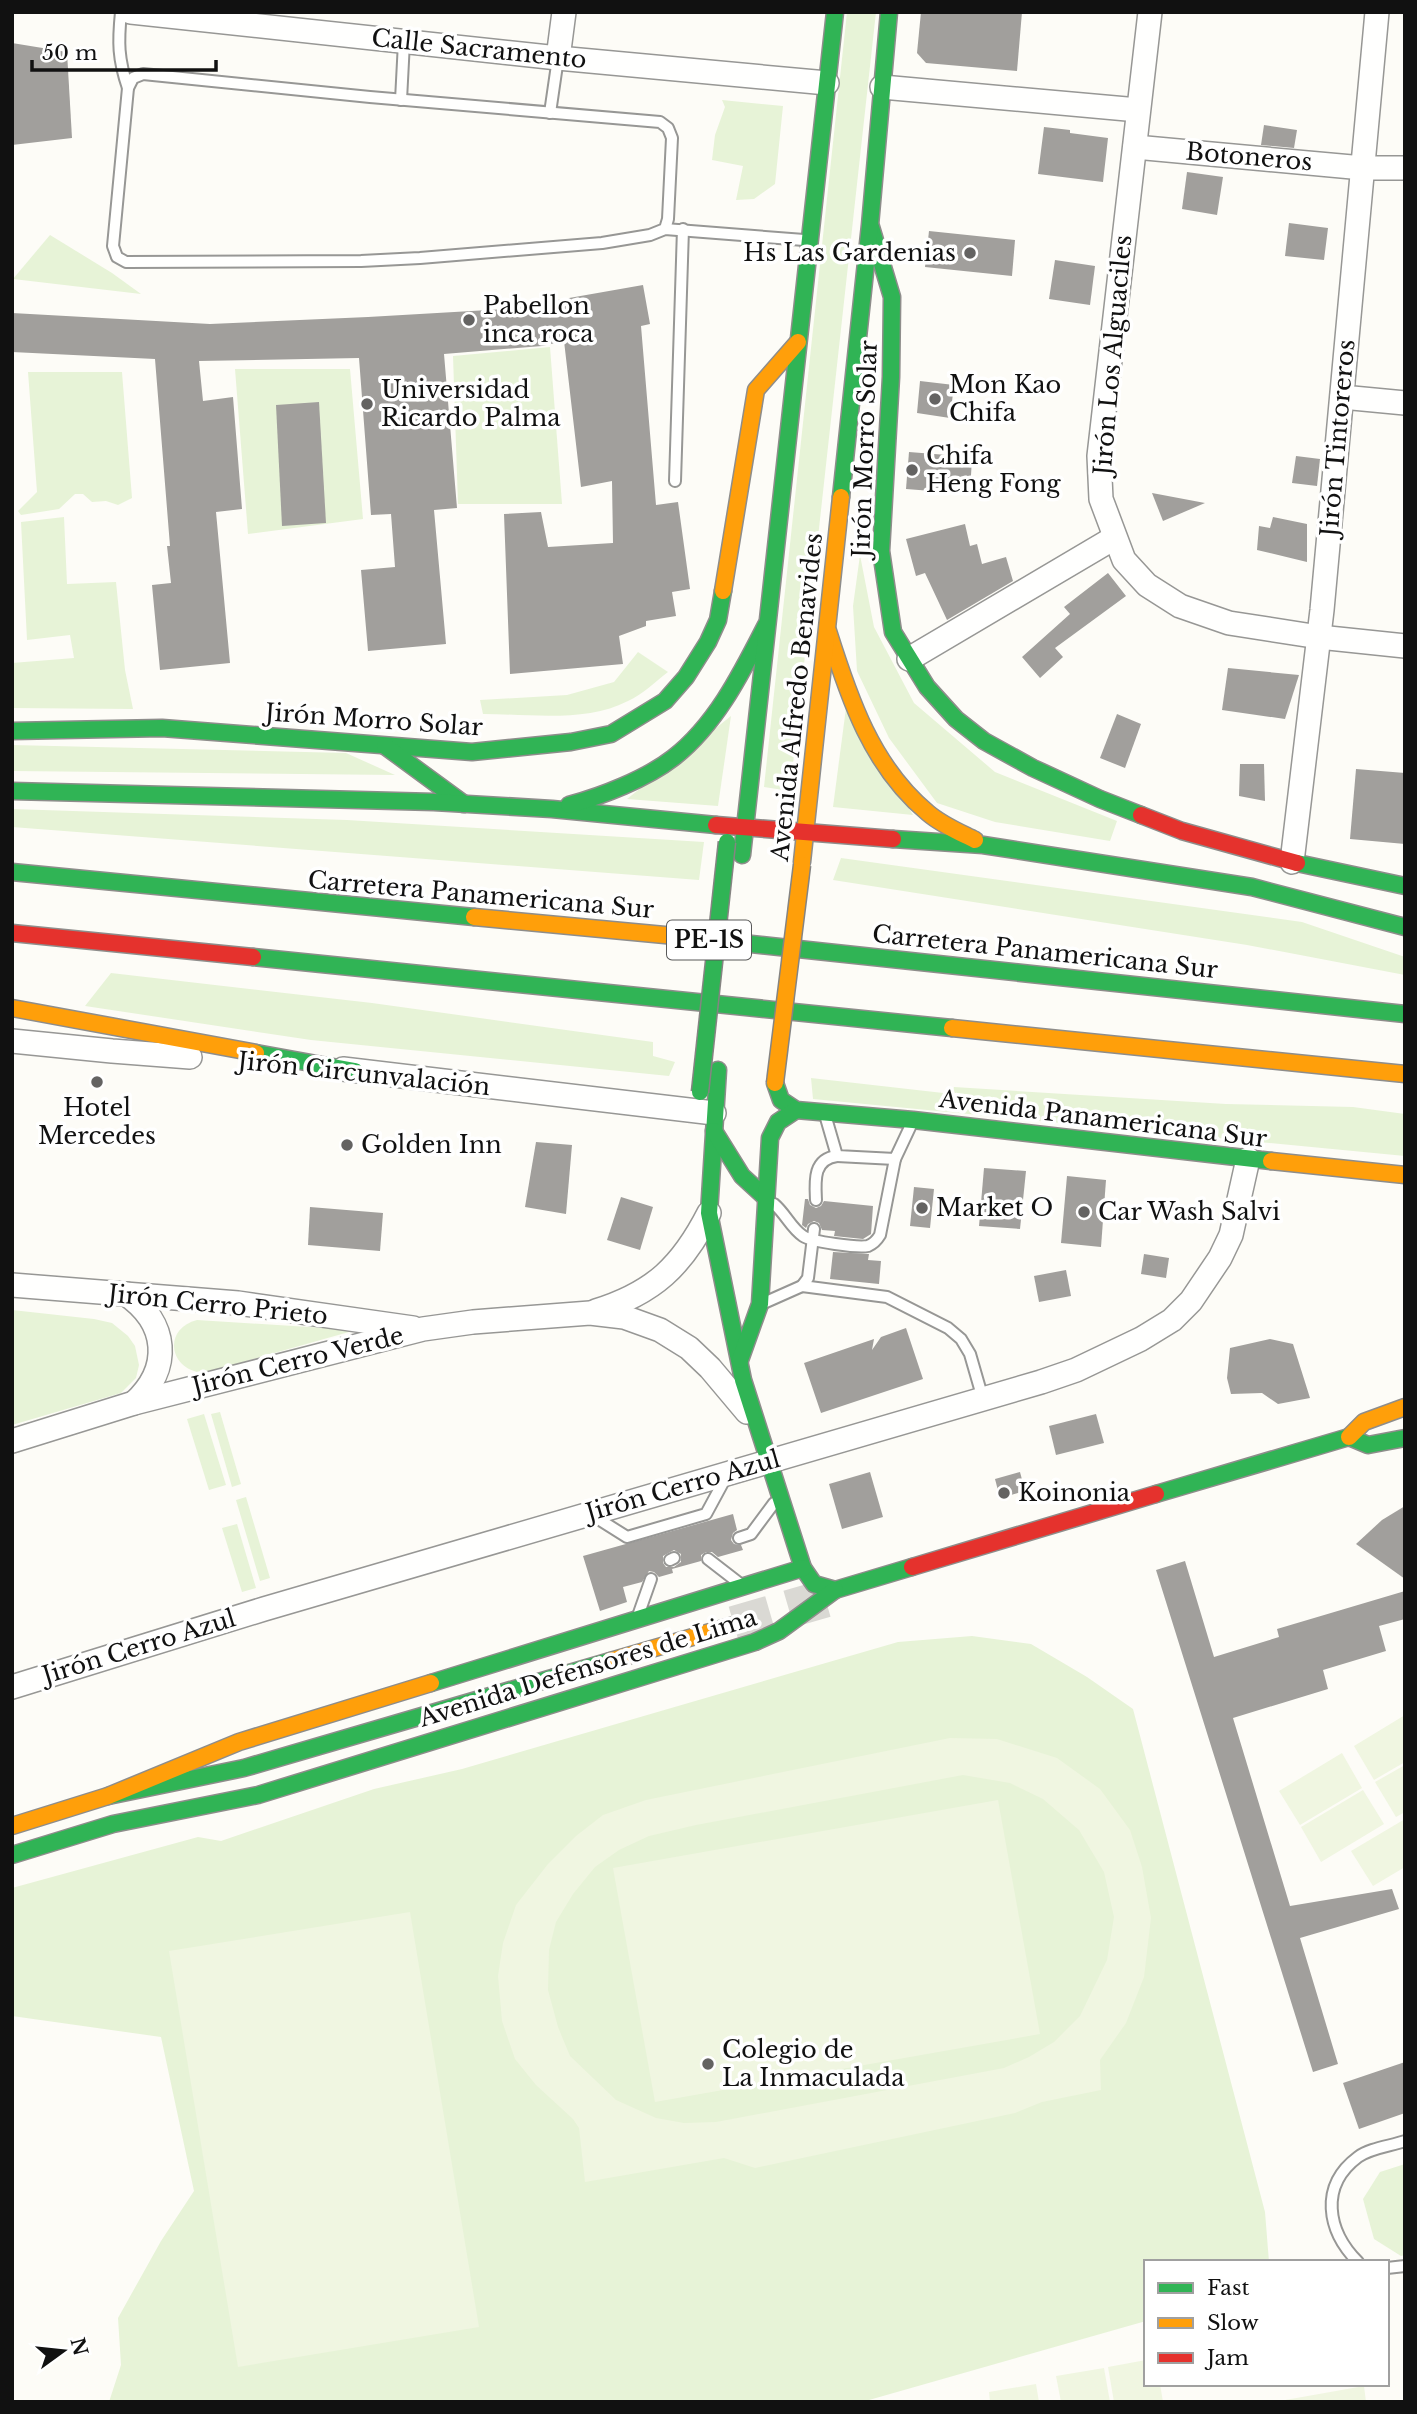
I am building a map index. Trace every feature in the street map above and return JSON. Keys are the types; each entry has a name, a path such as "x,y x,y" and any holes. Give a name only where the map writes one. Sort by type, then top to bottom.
{"main road":[{"name":"Avenida Alfredo Benavides","path":"803,1568 743,1380 709,1213 706,1112 718,1070 742,855 733,832 766,625 835,12"},
{"name":"Avenida Alfredo Benavides","path":"796,1110 784,1105 776,1094 775,1083 828,631 870,225 888,12"},
{"name":"Jirón Morro Solar","path":"870,225 892,298 891,377 881,551 893,632 927,687 956,719 984,741 1033,768 1100,799 1182,831 1292,862 1405,886"},
{"name":"Jirón Morro Solar","path":"12,731 162,728 472,752 571,742 611,734 665,701 708,642 718,620 756,390 798,342"},
{"path":"552,809 599,797 677,756 734,686 766,625"},
{"path":"828,631 843,680 864,733 891,777 930,814 983,845"},
{"path":"385,746 464,804"},
{"path":"12,791 464,804 552,809 733,832 983,845 1252,887 1405,927"},
{"path":"733,832 706,1112 738,1173 757,1193 766,1198"},
{"name":"Carretera Panamericana Sur","path":"12,872 754,944 1405,1014"},
{"path":"12,933 1405,1074"},
{"path":"12,1008 355,1071"},
{"path":"739,1361 760,1304 771,1138 778,1122 796,1110"},
{"name":"Avenida Panamericana Sur","path":"796,1110 824,1110 1405,1175"},
{"path":"1349,1437 1364,1422 1405,1407"},
{"name":"Avenida Defensores de Lima","path":"12,1854 113,1824 258,1795 755,1642 779,1631 835,1590 1349,1437 1368,1445 1405,1438"},
{"path":"803,1568 814,1584 835,1590"},
{"name":"Avenida Defensores de Lima","path":"12,1826 108,1796 239,1742 803,1568"},
{"path":"108,1796 244,1768 734,1625"}],"street":[{"name":"Calle Sacramento","path":"131,12 558,58 827,83"},
{"path":"558,58 564,12"},
{"name":"Jirón Los Alguaciles","path":"1150,12 1099,456 1101,499 1114,538 1124,560 1147,585 1180,606 1229,623 1319,637 1405,646"},
{"name":"Jirón Tintoreros","path":"1292,862 1319,637 1377,12"},
{"path":"882,87 1138,110"},
{"name":"Botoneros","path":"1135,148 1363,168 1405,168"},
{"path":"1342,397 1405,403"},
{"path":"909,659 1114,538"},
{"name":"Jirón Circunvalación","path":"12,1041 355,1071 706,1112"},
{"name":"Jirón Cerro Azul","path":"12,1687 264,1609 1076,1370 1141,1339 1172,1320 1191,1301 1231,1235 1248,1159"},
{"name":"Jirón Cerro Verde","path":"590,1313 621,1304 649,1288 674,1267 694,1242 709,1213"},
{"name":"Jirón Cerro Prieto","path":"12,1285 239,1303 423,1329"},
{"path":"126,1294 148,1312 159,1339 159,1368 145,1393 134,1403"},
{"name":"Jirón Cerro Verde","path":"12,1441 134,1403 423,1329 473,1322 590,1313 624,1317 660,1330 689,1348 710,1368 756,1422"}],"lane":[{"path":"121,12 118,43 120,64 128,88"},
{"path":"401,100 404,41"},
{"path":"550,113 558,58"},
{"path":"665,229 668,219 672,138 668,128 660,122 143,74 133,78 128,88 113,246 117,257 126,262 360,261 420,258 603,243 650,235 665,229 809,240"},
{"path":"675,481 683,229"},
{"path":"824,1110 836,1156"},
{"path":"766,1198 785,1214 802,1236 813,1235 867,1246 875,1242 880,1235 895,1158 913,1120"},
{"path":"816,1200 815,1173 829,1157 895,1158"},
{"path":"760,1304 802,1286 808,1278 813,1235"},
{"path":"802,1286 887,1297 948,1328 961,1339 970,1354 983,1399"},
{"path":"589,1514 627,1537 706,1514 728,1474"},
{"path":"739,1538 751,1534 779,1495"},
{"path":"708,1559 744,1587"},
{"path":"638,1619 651,1579"},
{"path":"1356,2260 1333,2228 1331,2196 1341,2173 1359,2155 1405,2141"}],"green space":[{"path":"847,12 876,12 790,791 764,787"},
{"path":"722,100 783,106 775,184 754,199 736,200 743,166 712,160 715,135 725,107"},
{"path":"50,235 112,273 141,294 13,279"},
{"path":"550,347 562,504 458,504 453,356"},
{"path":"235,369 350,369 363,519 248,534"},
{"path":"28,372 122,372 132,498 118,505 106,501 92,502 83,494 75,494 59,509 21,515 18,511 37,492"},
{"path":"64,517 67,584 116,582 125,670 133,709 12,708 12,663 74,658 70,635 27,640 21,522"},
{"path":"860,555 874,627 914,703 995,772 1117,821 1110,841 995,822 937,803 889,738 857,671 853,606"},
{"path":"638,652 668,672 639,695 612,708 557,716 483,714 480,700 567,695 614,682"},
{"path":"846,708 913,815 833,807"},
{"path":"731,716 718,806 627,799"},
{"path":"12,745 346,753 395,775 12,771"},
{"path":"12,809 347,820 704,842 699,880 12,827"},
{"path":"841,858 1302,922 1405,957 1405,975 1247,945 833,880"},
{"path":"111,973 372,1003 653,1042 653,1056 675,1062 669,1076 311,1040 85,1006"},
{"path":"811,1078 952,1094 954,1087 1226,1104 1353,1107 1405,1114 1405,1156 813,1099"},
{"path":"12,1310 112,1323 128,1336 135,1346 139,1365 136,1378 121,1393 12,1425"},
{"path":"197,1320 356,1330 204,1373 192,1371 183,1365 174,1349 178,1332"},
{"path":"220,1412 241,1484 232,1487 211,1414"},
{"path":"204,1414 226,1485 209,1490 187,1419"},
{"path":"246,1497 270,1578 260,1581 236,1500"},
{"path":"237,1524 256,1588 242,1592 222,1528"},
{"name":"Colegio de La Inmaculada","path":"972,1636 1031,1644 1087,1677 1133,1709 1265,2212 1269,2260 1144,2260 1144,2322 862,2402 109,2402 121,2365 118,2318 161,2241 194,2191 161,2037 12,2016 12,1888 198,1837 221,1841 374,1789 462,1769 898,1642"},
{"path":"1405,1715 1405,1762 1374,1780 1354,1746"},
{"path":"950,1738 997,1739 1057,1758 1100,1789 1130,1830 1142,1867 1151,1918 1144,1977 1126,2023 1100,2060 1101,2090 1042,2102 1015,2113 755,2168 724,2158 585,2182 579,2128 573,2119 536,2085 515,2059 502,2021 498,1976 503,1943 516,1905 548,1864 576,1836 603,1815 646,1800","holes":["963,1775 1010,1783 1043,1799 1079,1830 1104,1872 1114,1917 1107,1960 1080,2016 1054,2042 1004,2068 716,2122 684,2123 656,2118 616,2100 570,2056 558,2027 548,1990 549,1950 556,1922 573,1894 595,1867 619,1850 649,1836 696,1825"]},
{"path":"1342,1753 1362,1788 1300,1825 1279,1791"},
{"path":"1405,1765 1405,1812 1396,1817 1375,1782"},
{"path":"1363,1790 1384,1824 1321,1862 1301,1827"},
{"path":"998,1800 1040,2034 655,2102 613,1868"},
{"path":"1405,1819 1405,1867 1373,1886 1351,1851"},
{"path":"410,1912 479,2327 238,2367 169,1951"},
{"path":"1405,2164 1405,2255 1401,2256 1374,2239 1363,2199 1380,2172"},
{"path":"1144,2360 1144,2386 1160,2386 1163,2402 1114,2402 1108,2367"},
{"path":"1104,2368 1110,2402 1061,2402 1056,2376"},
{"path":"1036,2384 1039,2402 990,2402 989,2392"},
{"path":"1364,2386 1366,2402 1274,2402"}],"building":[{"path":"921,12 1022,12 1017,71 926,63 917,53"},
{"path":"12,43 67,52 72,138 12,145"},
{"path":"1264,125 1297,130 1294,148 1261,145"},
{"path":"1044,127 1108,138 1103,182 1038,174"},
{"path":"1187,172 1223,177 1217,215 1182,209"},
{"path":"1289,223 1328,228 1324,260 1285,256"},
{"name":"Hs Las Gardenias","path":"929,231 1015,240 1012,276 925,267"},
{"path":"1055,260 1095,266 1090,305 1049,299"},
{"path":"643,285 650,324 641,326 656,505 678,502 690,589 672,592 676,616 646,621 646,626 619,636 623,664 510,674 504,514 541,512 548,547 613,543 612,481 581,487 564,341 542,346 444,354 457,508 434,510 446,644 368,651 361,570 395,567 391,514 371,515 359,358 199,361 203,401 233,397 242,509 216,512 230,663 160,670 152,585 171,583 155,359 12,352 12,313 210,324 368,317 506,309"},
{"name":"Mon Kao Chifa","path":"920,381 954,385 950,418 917,413"},
{"path":"319,402 326,523 282,526 276,405"},
{"path":"909,452 972,457 970,494 906,489"},
{"path":"1296,456 1320,459 1317,486 1292,483"},
{"path":"1152,493 1205,503 1163,521"},
{"path":"1273,517 1307,524 1307,562 1257,550 1259,526 1270,528"},
{"path":"965,524 970,546 977,544 982,564 1006,557 1013,581 947,620 925,573 916,576 906,539"},
{"path":"1108,573 1126,596 1055,648 1063,657 1040,678 1022,657 1070,614 1064,607"},
{"path":"1228,668 1299,675 1285,719 1222,710"},
{"path":"1117,714 1141,724 1125,768 1100,758"},
{"path":"1240,764 1264,764 1265,801 1239,796"},
{"path":"1356,769 1405,773 1405,844 1350,839"},
{"path":"536,1142 572,1145 566,1214 525,1207"},
{"path":"984,1168 1026,1171 1020,1229 979,1226"},
{"name":"Car Wash Salvi","path":"1067,1176 1106,1180 1101,1247 1061,1243"},
{"name":"Market O","path":"914,1187 934,1189 930,1228 910,1226"},
{"path":"621,1197 653,1207 640,1250 607,1240"},
{"path":"805,1199 816,1208 824,1201 873,1206 871,1234 863,1239 834,1236 835,1231 822,1230 819,1223 814,1221 806,1228 802,1225"},
{"path":"310,1207 383,1213 380,1251 308,1245"},
{"path":"833,1252 869,1254 868,1260 881,1261 879,1284 830,1279"},
{"path":"1144,1254 1169,1258 1166,1278 1141,1274"},
{"path":"1066,1270 1071,1296 1039,1302 1034,1276"},
{"path":"906,1328 923,1379 821,1413 804,1363 874,1339 872,1350 881,1337"},
{"path":"1270,1339 1293,1344 1310,1398 1278,1404 1262,1393 1231,1394 1227,1378 1230,1348"},
{"path":"1096,1414 1104,1443 1056,1455 1049,1426"},
{"path":"870,1472 883,1517 842,1529 829,1484"},
{"path":"1020,1472 1025,1491 1000,1498 995,1479"},
{"path":"1405,1506 1405,1579 1356,1544 1382,1520"},
{"path":"733,1514 737,1530 731,1540 734,1544 741,1545 743,1550 718,1557 712,1552 706,1552 701,1555 701,1561 672,1569 673,1573 659,1577 649,1571 642,1582 623,1587 627,1602 600,1611 583,1556","holes":["674,1550 681,1554 681,1562 674,1567 666,1567 663,1563 663,1556"]},
{"path":"1185,1561 1214,1657 1279,1637 1277,1629 1405,1591 1405,1619 1379,1626 1386,1651 1323,1670 1328,1689 1233,1718 1290,1906 1392,1889 1399,1909 1300,1938 1338,2064 1313,2072 1156,1570"},
{"path":"1405,2062 1405,2113 1359,2129 1343,2083"}],"tunnel":[{"path":"734,1625 827,1598"}],"traffic: fast":[{"path":"742,855 835,12"},
{"path":"841,497 889,12"},
{"path":"871,227 892,297 891,377 881,551 893,632 927,687 956,719 984,741 1033,768 1141,815"},
{"path":"12,731 162,728 472,752 571,742 611,734 665,701 686,677 708,642 718,620 723,591"},
{"path":"569,805 637,780 662,766 688,745 727,697 766,625"},
{"path":"385,746 464,804"},
{"path":"12,791 434,802 552,809 716,825"},
{"path":"893,839 983,845 1252,887 1405,927"},
{"path":"700,1092 727,842"},
{"path":"1297,863 1405,886"},
{"path":"12,872 474,917"},
{"path":"686,937 1405,1014"},
{"path":"253,957 952,1028"},
{"path":"256,1053 355,1071"},
{"path":"718,1070 709,1213 743,1380 803,1568 814,1584 835,1590 912,1567"},
{"path":"775,1083 781,1100 796,1110 913,1120 1271,1161"},
{"path":"740,1360 760,1304 770,1138 778,1122 796,1110"},
{"path":"714,1131 742,1176 766,1198"},
{"path":"1156,1494 1349,1437 1368,1445 1405,1438"},
{"path":"431,1683 803,1568"},
{"path":"12,1855 113,1824 258,1795 755,1642 779,1631 835,1590"},
{"path":"108,1796 244,1768 610,1661"}],"traffic: slow":[{"path":"723,591 756,390 798,342"},
{"path":"802,862 841,497"},
{"path":"828,631 854,706 877,753 892,775 908,795 933,817 975,840"},
{"path":"775,1083 802,865"},
{"path":"474,917 686,937"},
{"path":"12,1008 256,1053"},
{"path":"952,1028 1405,1074"},
{"path":"1271,1161 1405,1175"},
{"path":"1349,1437 1364,1422 1405,1407"},
{"path":"610,1661 734,1625"},
{"path":"12,1826 108,1796 239,1742 431,1683"}],"traffic: jam":[{"path":"1141,815 1182,831 1297,863"},
{"path":"716,825 893,839"},
{"path":"12,933 253,957"},
{"path":"912,1567 1156,1494"}],"place":[{"name":"Hs Las Gardenias","path":"970,253"},
{"name":"Pabellon inca roca","path":"469,320"},
{"name":"Mon Kao Chifa","path":"935,399"},
{"name":"Universidad Ricardo Palma","path":"367,404"},
{"name":"Chifa Heng Fong","path":"912,470"},
{"name":"Hotel Mercedes","path":"97,1082"},
{"name":"Golden Inn","path":"347,1145"},
{"name":"Market O","path":"922,1208"},
{"name":"Car Wash Salvi","path":"1084,1212"},
{"name":"Koinonia","path":"1004,1493"},
{"name":"Colegio de La Inmaculada","path":"708,2064"}]}
